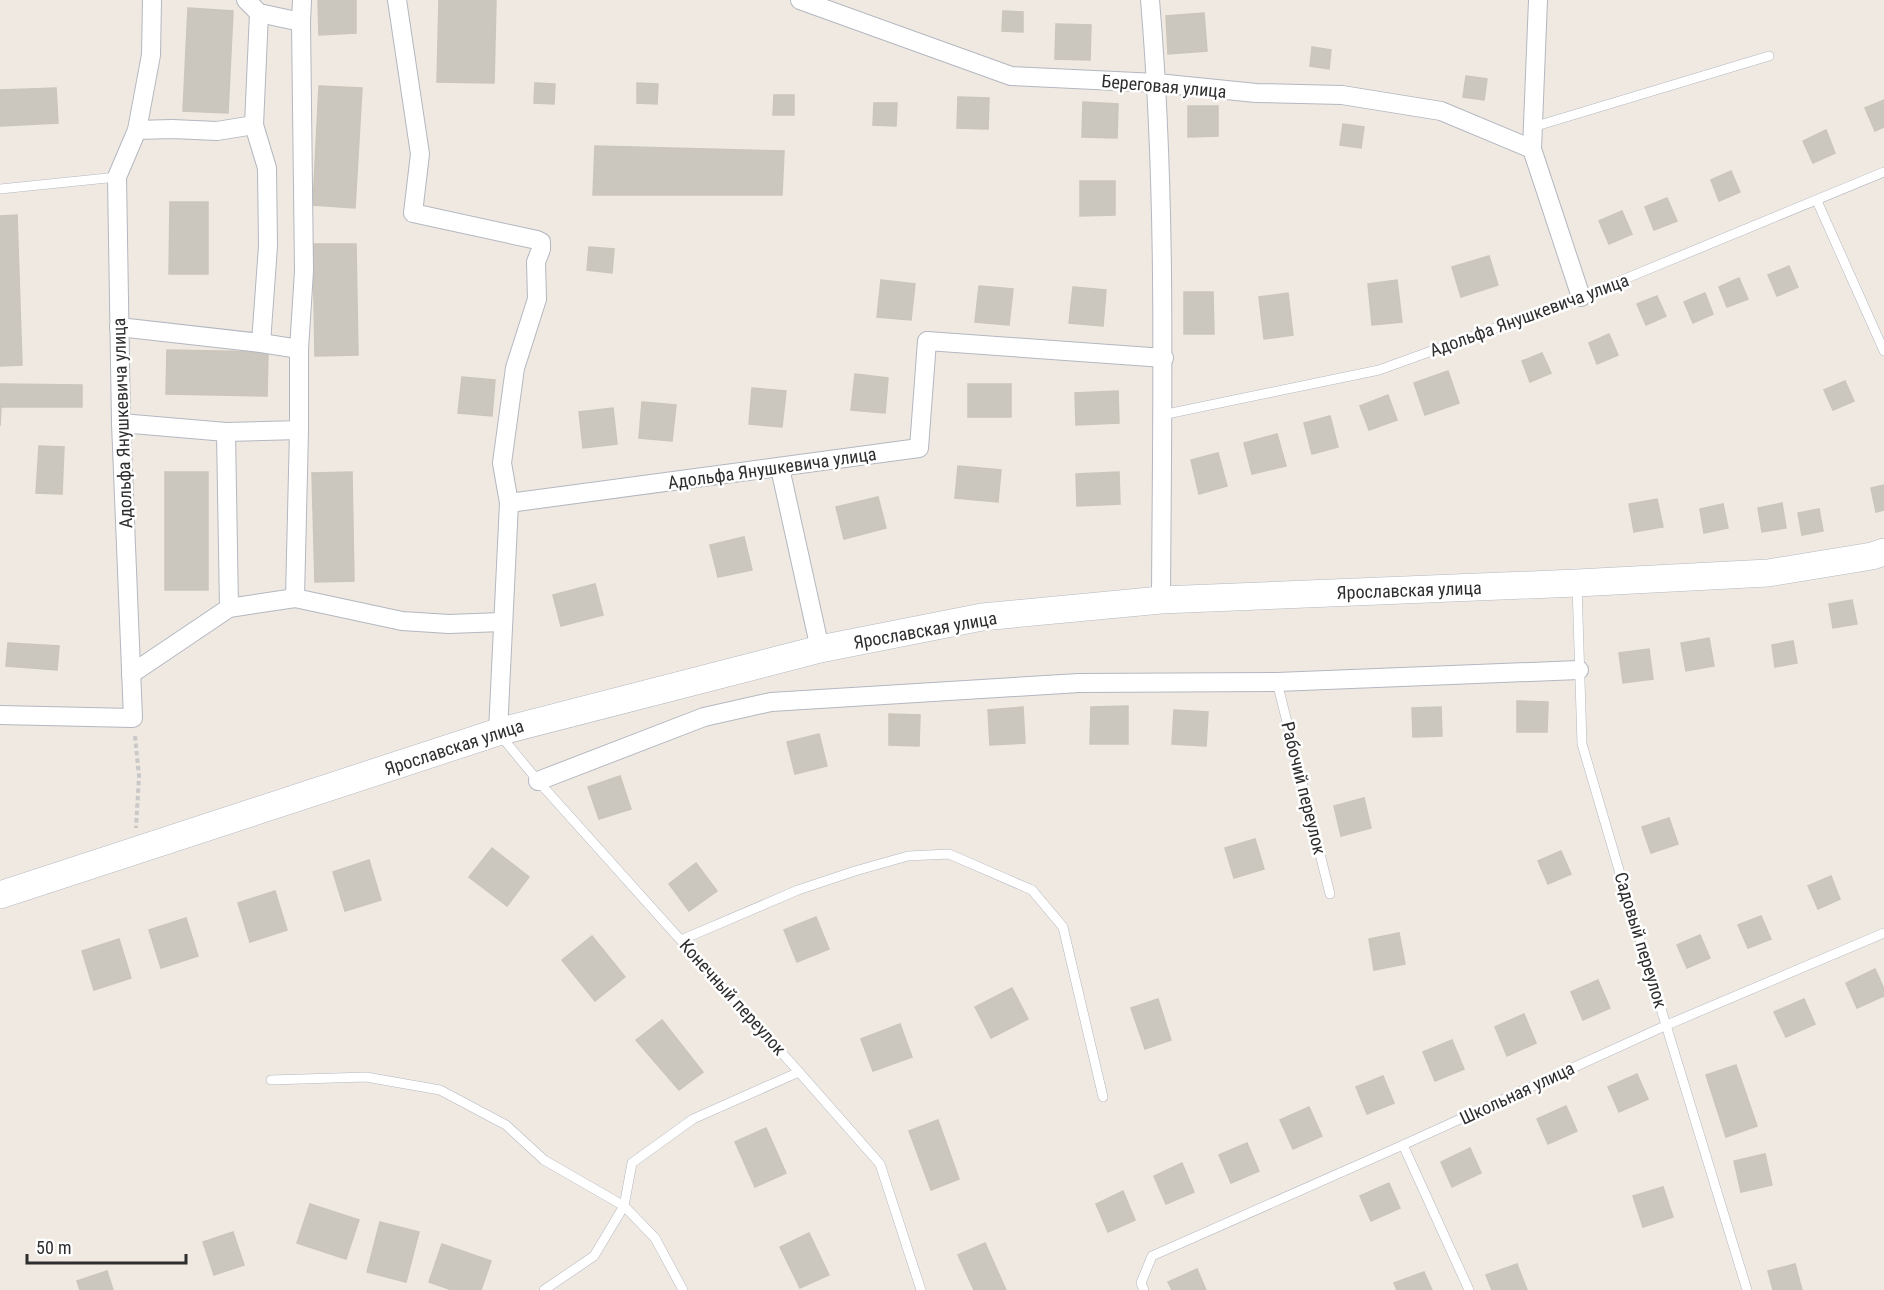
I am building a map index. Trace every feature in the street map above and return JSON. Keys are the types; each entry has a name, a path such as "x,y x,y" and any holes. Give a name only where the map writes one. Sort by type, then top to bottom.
{"main road":[{"name":"Ярославская улица","path":"0,895 498,732 820,649 982,617 1161,600 1768,573 1884,552"}],"street":[{"name":"Адольфа Янушкевича улица","path":"133,718 120,423 117,177 137,130 151,54 152,0"},
{"path":"295,597 299,349 304,271 302,0"},
{"path":"396,0 420,154 412,213 541,242 536,262 537,299 515,368 502,463 508,503 498,732"},
{"name":"Береговая улица","path":"800,0 1011,76 1157,83 1256,93 1342,95 1442,111 1532,149"},
{"path":"1149,0 1157,83 1164,358 1161,600"},
{"path":"1538,0 1532,149 1581,297"},
{"path":"261,343 268,246 267,168 254,125 253,7 301,22"},
{"path":"137,130 217,131 254,125"},
{"path":"119,327 299,349"},
{"name":"Адольфа Янушкевича улица","path":"508,503 919,448 927,341 1164,358"},
{"path":"120,423 226,432 299,430"},
{"path":"226,432 229,608"},
{"path":"780,468 820,649"},
{"path":"131,674 229,608 295,597 402,621 449,624 502,622"},
{"path":"538,781 704,717 771,702 1079,683 1278,682 1579,669"},
{"path":"0,715 133,718"}],"lane":[{"path":"1533,127 1769,56"},
{"name":"Адольфа Янушкевича улица","path":"1162,415 1379,370 1581,297 1884,172"},
{"path":"0,189 117,177"},
{"path":"1817,201 1884,351"},
{"name":"Садовый переулок","path":"1577,583 1582,744 1747,1290"},
{"name":"Рабочий переулок","path":"1278,682 1330,894"},
{"name":"Конечный переулок","path":"498,732 538,781 880,1164 921,1290"},
{"path":"681,940 798,890 855,871 908,856 949,854 1032,890 1063,927 1103,1097"},
{"name":"Школьная улица","path":"1144,1290 1141,1283 1152,1256 1404,1145 1667,1024 1884,933"},
{"path":"544,1290 594,1256 624,1206 632,1163 693,1119 799,1072"},
{"path":"271,1080 366,1077 440,1090 506,1125 544,1160 624,1206 655,1238 683,1290"},
{"path":"1404,1145 1469,1290"}],"path":[{"path":"133,718 139,776 134,852"}],"building":[{"path":"318,0 356,0 356,33 319,35"},
{"path":"439,0 496,0 494,83 437,82"},
{"path":"188,8 233,11 228,113 183,111"},
{"path":"1003,11 1023,12 1023,32 1002,31"},
{"path":"1204,13 1207,51 1168,54 1166,16"},
{"path":"1056,24 1091,25 1090,60 1055,59"},
{"path":"1312,47 1331,50 1329,69 1310,66"},
{"path":"1466,76 1487,79 1484,100 1463,97"},
{"path":"535,83 555,84 554,104 534,103"},
{"path":"637,83 658,84 657,104 637,103"},
{"path":"319,86 362,88 355,208 313,205"},
{"path":"56,88 58,123 0,126 0,90"},
{"path":"774,95 794,95 794,115 773,115"},
{"path":"958,97 989,98 988,129 957,128"},
{"path":"1884,100 1884,127 1875,131 1865,108"},
{"path":"1083,102 1118,104 1117,138 1082,137"},
{"path":"874,103 897,103 896,126 873,125"},
{"path":"1188,106 1218,106 1218,136 1188,137"},
{"path":"1343,124 1364,127 1361,148 1340,145"},
{"path":"1826,130 1835,153 1813,163 1803,141"},
{"path":"595,146 784,151 782,195 593,195"},
{"path":"1731,171 1740,192 1719,201 1711,180"},
{"path":"1080,181 1115,181 1115,215 1080,216"},
{"path":"1667,198 1677,221 1654,230 1645,207"},
{"path":"170,202 208,202 208,274 169,274"},
{"path":"1622,211 1632,234 1609,244 1599,221"},
{"path":"17,215 22,365 0,366 0,216"},
{"path":"313,244 356,244 358,355 315,356"},
{"path":"589,247 614,249 612,273 587,270"},
{"path":"1489,256 1498,285 1461,297 1452,267"},
{"path":"1789,266 1798,287 1777,296 1768,275"},
{"path":"1739,278 1748,299 1727,307 1719,287"},
{"path":"881,280 915,284 911,320 877,317"},
{"path":"1397,280 1402,322 1372,325 1368,284"},
{"path":"979,286 1013,289 1009,325 975,322"},
{"path":"1073,287 1106,290 1103,326 1069,323"},
{"path":"1184,292 1213,292 1214,334 1184,334"},
{"path":"1288,293 1293,335 1264,339 1259,297"},
{"path":"1705,293 1713,314 1693,323 1684,302"},
{"path":"1657,296 1666,316 1646,325 1637,304"},
{"path":"1609,334 1618,355 1597,364 1589,343"},
{"path":"167,350 268,352 267,396 166,394"},
{"path":"1542,353 1551,373 1530,382 1522,361"},
{"path":"1448,371 1459,403 1425,415 1414,383"},
{"path":"855,374 888,378 885,413 851,410"},
{"path":"462,377 495,380 492,416 458,413"},
{"path":"1845,381 1854,401 1833,410 1824,390"},
{"path":"0,384 82,385 82,407 1,407 0,426"},
{"path":"968,384 1011,384 1011,417 968,417"},
{"path":"752,388 786,391 782,427 749,424"},
{"path":"1118,391 1119,423 1076,425 1075,393"},
{"path":"1388,395 1397,420 1369,430 1360,406"},
{"path":"642,402 676,405 672,441 639,438"},
{"path":"613,408 617,444 583,448 579,412"},
{"path":"1330,416 1338,447 1312,454 1304,423"},
{"path":"1277,434 1286,466 1252,474 1244,443"},
{"path":"39,446 64,447 62,494 36,493"},
{"path":"1218,453 1227,486 1199,494 1191,460"},
{"path":"958,466 1001,470 998,502 955,498"},
{"path":"165,472 208,472 208,590 165,590"},
{"path":"352,472 354,581 315,582 312,473"},
{"path":"1119,472 1120,504 1077,506 1076,474"},
{"path":"1884,485 1884,510 1876,512 1871,488"},
{"path":"878,497 886,528 844,539 836,507"},
{"path":"1657,499 1663,527 1634,532 1629,504"},
{"path":"1782,503 1786,528 1762,532 1758,508"},
{"path":"1723,504 1728,528 1704,533 1700,509"},
{"path":"1819,509 1823,531 1802,535 1798,513"},
{"path":"744,537 752,570 718,577 710,545"},
{"path":"595,584 603,615 561,626 553,595"},
{"path":"1852,600 1857,624 1833,628 1829,604"},
{"path":"1709,638 1714,666 1686,671 1681,643"},
{"path":"1793,641 1797,663 1775,667 1772,645"},
{"path":"8,643 59,646 57,670 6,666"},
{"path":"1649,649 1653,679 1623,683 1619,653"},
{"path":"1517,701 1548,702 1547,732 1517,732"},
{"path":"1128,706 1128,744 1090,744 1091,707"},
{"path":"1023,707 1025,743 990,745 988,710"},
{"path":"1441,707 1442,736 1413,737 1412,708"},
{"path":"1174,710 1208,712 1206,746 1172,744"},
{"path":"889,714 920,715 919,746 889,745"},
{"path":"819,734 827,766 795,774 787,742"},
{"path":"620,776 631,809 599,819 588,787"},
{"path":"1364,798 1371,828 1341,836 1334,806"},
{"path":"1669,818 1678,844 1651,853 1642,827"},
{"path":"1255,839 1264,869 1234,878 1225,848"},
{"path":"492,848 529,877 507,906 469,877"},
{"path":"1561,851 1571,874 1548,884 1538,861"},
{"path":"369,860 381,900 345,911 333,872"},
{"path":"696,863 717,891 689,911 669,884"},
{"path":"1831,876 1840,899 1818,909 1808,886"},
{"path":"275,891 287,930 250,942 238,903"},
{"path":"1761,916 1771,939 1748,948 1738,925"},
{"path":"816,917 829,949 797,962 784,930"},
{"path":"186,918 198,956 161,968 149,930"},
{"path":"1399,933 1405,964 1374,970 1369,939"},
{"path":"1700,935 1710,958 1687,968 1677,945"},
{"path":"592,936 625,977 595,1001 562,960"},
{"path":"119,939 131,978 94,990 82,951"},
{"path":"1875,969 1884,989 1884,996 1857,1008 1846,983"},
{"path":"1598,980 1610,1008 1583,1020 1571,992"},
{"path":"1012,988 1028,1019 991,1038 975,1007"},
{"path":"1158,999 1171,1040 1145,1049 1131,1008"},
{"path":"1804,999 1815,1024 1786,1037 1774,1012"},
{"path":"1524,1014 1536,1043 1507,1056 1495,1027"},
{"path":"662,1020 703,1072 679,1090 636,1040"},
{"path":"900,1024 912,1057 873,1071 861,1039"},
{"path":"1452,1040 1464,1069 1435,1081 1423,1052"},
{"path":"1736,1065 1757,1126 1726,1137 1706,1075"},
{"path":"1637,1074 1648,1099 1619,1112 1608,1087"},
{"path":"1383,1076 1394,1103 1367,1114 1356,1087"},
{"path":"1566,1106 1577,1131 1548,1144 1537,1119"},
{"path":"1309,1107 1322,1136 1293,1149 1280,1120"},
{"path":"938,1120 959,1179 931,1190 909,1131"},
{"path":"766,1128 786,1173 755,1187 735,1142"},
{"path":"1247,1143 1259,1171 1231,1183 1219,1155"},
{"path":"1470,1148 1481,1173 1452,1187 1441,1162"},
{"path":"1765,1154 1772,1185 1741,1192 1734,1161"},
{"path":"1182,1163 1194,1192 1166,1204 1154,1176"},
{"path":"1389,1183 1400,1208 1371,1221 1360,1196"},
{"path":"1663,1187 1673,1217 1643,1227 1633,1196"},
{"path":"1123,1191 1135,1220 1108,1232 1096,1204"},
{"path":"310,1204 359,1220 346,1259 297,1243"},
{"path":"380,1222 419,1232 406,1282 367,1272"},
{"path":"233,1232 244,1265 214,1275 203,1242"},
{"path":"809,1233 829,1275 800,1288 780,1247"},
{"path":"985,1243 1006,1290 974,1290 958,1255"},
{"path":"442,1244 491,1261 481,1290 452,1290 429,1282"},
{"path":"1517,1264 1527,1290 1492,1290 1486,1275"},
{"path":"1795,1264 1802,1290 1773,1290 1768,1271"},
{"path":"1197,1269 1206,1290 1172,1290 1168,1282"},
{"path":"107,1271 113,1290 80,1290 77,1281"},
{"path":"1424,1272 1432,1290 1397,1290 1394,1283"}]}
